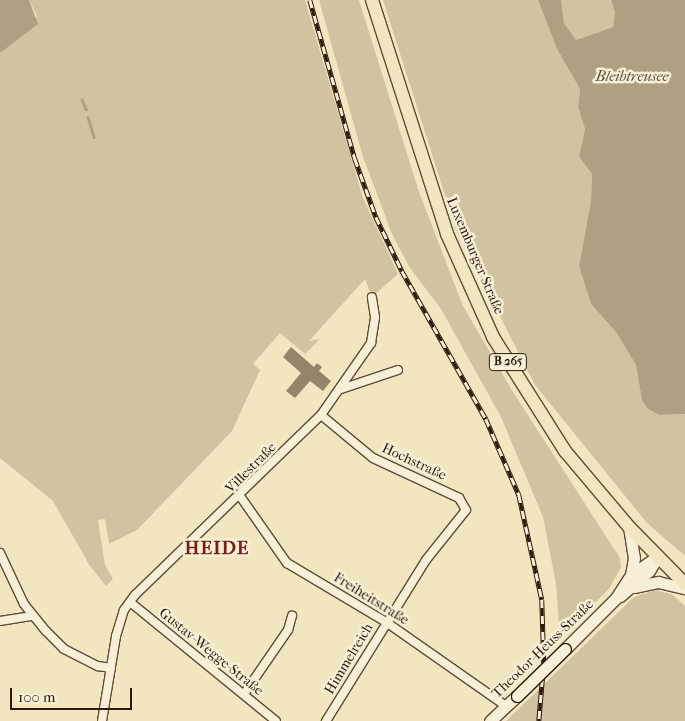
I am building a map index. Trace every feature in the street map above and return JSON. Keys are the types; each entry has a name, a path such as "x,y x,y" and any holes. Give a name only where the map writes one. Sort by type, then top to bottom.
{"main road":[{"name":"Luxemburger Straße","path":"372,0 426,174 466,282 524,391 565,451 629,527 685,586"},
{"path":"629,527 634,558 631,575"},
{"name":"Theodor-Heuss-Straße","path":"490,721 518,696 616,598 631,575 658,556"},
{"name":"Theodor-Heuss-Straße","path":"616,598 633,588 658,556"},
{"name":"B 265","path":"633,588 658,582 685,586"}],"street":[{"name":"Villestraße","path":"130,602 321,415 371,343 375,317 372,297"},
{"path":"340,389 398,370"},
{"name":"Hochstraße","path":"321,415 374,458 459,498 464,503 464,515"},
{"name":"Freiheitstraße","path":"240,496 287,563 386,622 506,706"},
{"name":"Himmelreich","path":"326,721 426,560 464,515"},
{"path":"0,552 31,616 64,649 98,666 110,668"},
{"path":"102,721 116,636 130,602"},
{"name":"Gustav-Wegge-Straße","path":"130,602 276,721"},
{"path":"0,621 31,616"},
{"path":"244,694 288,630 292,616"}],"shaded area":[{"path":"29,0 305,0 363,198 398,274 372,297 365,279 309,341 320,339 305,354 280,333 253,364 260,370 232,431 137,530 109,544 105,519 98,520 105,565 113,579 106,586 90,566 53,501 0,458 0,53 37,16"},
{"path":"319,0 359,0 419,192 463,306 513,392 620,558 621,567 609,589 560,637 556,584 543,517 501,417 441,309 410,268 392,234 363,157"},
{"path":"383,0 538,0 557,49 580,89 578,107 585,129 579,157 592,174 591,201 579,266 591,304 616,332 636,365 642,401 648,409 659,415 685,414 685,556 647,523 535,385 456,230"},
{"path":"561,0 611,0 615,12 613,27 576,40 564,23"},
{"path":"656,590 673,595 685,606 685,721 506,721 634,597"}],"water":[{"path":"0,0 29,0 38,24 0,53"},
{"name":"Bleibtreusee","path":"538,0 561,0 564,23 576,40 613,27 615,12 611,0 685,0 685,414 659,415 648,409 642,401 636,365 616,332 591,304 579,266 591,201 592,174 579,157 585,129 578,107 580,89 557,49"}],"building":[{"path":"291,347 314,367 317,363 322,367 319,371 331,381 323,391 310,381 295,398 286,391 301,373 283,357"}],"waterway":[{"path":"82,99 86,109"},
{"path":"88,117 94,137"}],"railway":[{"path":"310,0 355,159 376,217 402,271 486,419 519,495 542,600 544,663 539,721"}],"district":[{"name":"HEIDE","path":"217,549"}]}
